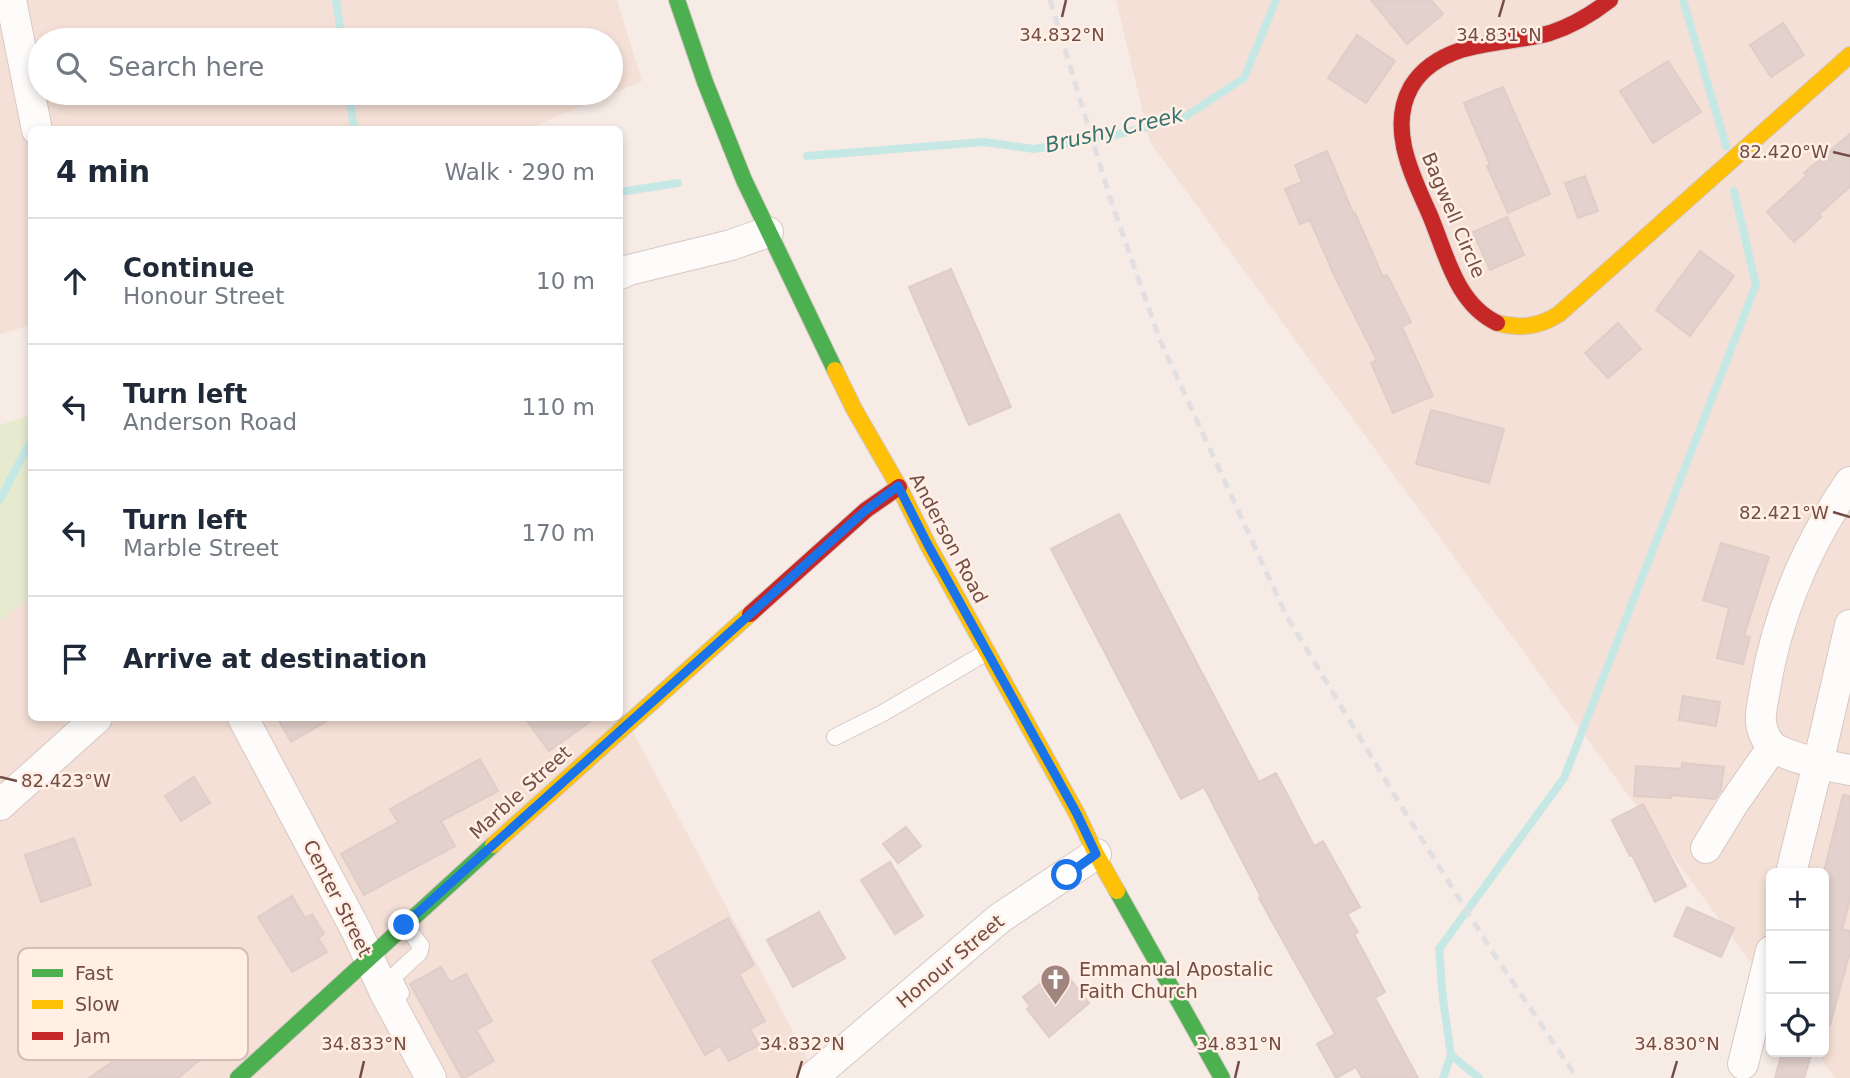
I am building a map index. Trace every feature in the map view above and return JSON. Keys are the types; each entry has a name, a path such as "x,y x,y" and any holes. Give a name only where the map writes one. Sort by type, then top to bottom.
{"street":[{"path":"11,0 28,85"},
{"name":"Anderson Road","path":"677,0 705,82 744,180 855,409 1077,814 1096,854 1222,1078"},
{"name":"Bagwell Circle","path":"1610,0 1578,21 1550,33 1473,47 1451,54 1417,77 1406,95 1401,121 1406,159 1461,289 1475,309 1493,322 1527,328 1559,314 1850,55"},
{"path":"32,105 36,126"},
{"path":"623,273 731,245 768,232"},
{"path":"1850,482 1811,546 1793,587 1770,661 1760,720 1762,732 1772,748 1818,764 1850,770"},
{"name":"Marble Street","path":"238,1078 368,957 856,519 898,486"},
{"path":"1792,868 1850,625"},
{"path":"0,805 94,721"},
{"name":"Center Street","path":"245,721 368,957 387,981 431,1078"},
{"path":"1706,848 1772,748"},
{"name":"Honour Street","path":"814,1077 1000,918 1096,854"},
{"path":"1743,1063 1766,971"}],"lane":[{"path":"835,737 883,713 987,652"},
{"path":"404,925 421,946 419,953 387,981 447,1078"}],"shaded area":[{"path":"0,0 617,0 642,81 623,89 623,28 28,28 28,105 584,105 534,126 28,126 28,326 0,334"},
{"path":"1116,0 1850,0 1850,1078 1835,1078 1820,1057 1829,1057 1829,868 1766,868 1766,983 1150,142"},
{"path":"28,598 28,721 623,721 623,714 818,1078 0,1078 0,621"}],"green space":[{"path":"28,416 28,598 0,621 0,425"}],"building":[{"path":"1371,0 1431,0 1443,14 1407,44"},
{"path":"1783,23 1804,55 1771,77 1750,45"},
{"path":"1357,35 1395,61 1366,103 1328,78"},
{"path":"1668,61 1701,112 1653,143 1620,91"},
{"path":"1503,87 1550,194 1508,213 1464,103"},
{"path":"1850,134 1850,187 1819,214 1821,217 1794,242 1767,212 1807,175 1804,173"},
{"path":"1327,151 1383,277 1387,275 1411,322 1402,327 1433,396 1393,413 1371,363 1377,360 1310,220 1300,224 1285,189 1302,182 1295,165"},
{"path":"1585,176 1598,211 1578,218 1565,183"},
{"path":"1507,217 1524,255 1490,270 1473,232"},
{"path":"1700,251 1734,276 1690,336 1656,310"},
{"path":"951,269 1011,407 969,425 909,287"},
{"path":"1618,323 1641,349 1608,378 1585,353"},
{"path":"1431,410 1504,429 1489,483 1416,464"},
{"path":"1119,514 1259,782 1276,773 1314,846 1323,841 1360,907 1347,914 1358,932 1354,934 1385,992 1375,998 1418,1078 1362,1078 1356,1067 1336,1078 1317,1044 1335,1034 1259,898 1261,897 1204,787 1181,799 1051,549"},
{"path":"1721,543 1769,557 1744,636 1750,637 1743,664 1717,658 1729,608 1703,600"},
{"path":"1683,696 1720,702 1716,726 1679,720"},
{"path":"279,721 327,721 291,742"},
{"path":"527,721 591,721 549,751"},
{"path":"480,759 498,791 441,821 455,846 364,895 341,854 398,822 390,809"},
{"path":"1682,763 1724,767 1721,790 1715,799 1671,795 1671,798 1634,796 1636,766 1682,769"},
{"path":"194,777 210,803 181,821 165,796"},
{"path":"1843,795 1850,796 1850,900 1842,929 1850,931 1850,952 1830,1025 1829,868 1825,868"},
{"path":"1643,804 1686,886 1655,902 1612,820"},
{"path":"906,827 921,846 898,863 883,844"},
{"path":"74,838 91,885 41,902 25,855"},
{"path":"890,862 923,916 895,934 861,880"},
{"path":"292,896 305,918 312,914 324,934 318,938 327,952 292,972 258,917"},
{"path":"1687,907 1734,928 1721,957 1674,936"},
{"path":"819,912 845,958 793,987 767,940"},
{"path":"728,918 754,965 739,974 765,1021 750,1029 759,1045 729,1061 720,1046 705,1055 652,961"},
{"path":"441,967 450,982 466,974 492,1021 476,1030 494,1061 464,1078 410,984"},
{"name":"Emmanual Apostalic Faith Church","path":"1067,975 1089,1003 1049,1037 1027,1009 1030,1006 1023,997 1040,984 1046,992"},
{"path":"1781,1057 1810,1057 1804,1078 1775,1078"},
{"path":"115,1060 200,1060 178,1078 89,1078"}],"waterway":[{"path":"336,0 340,28"},
{"name":"Brushy Creek","path":"807,156 984,142 1034,149 1111,136 1183,118 1244,78 1276,0"},
{"path":"1683,0 1726,146"},
{"path":"351,105 353,126"},
{"name":"Brushy Creek","path":"623,192 678,183"},
{"path":"1443,1078 1451,1055 1439,949 1564,778 1756,285 1734,191"},
{"name":"Brushy Creek","path":"0,499 28,446"},
{"path":"1451,1055 1479,1078"}],"railway":[{"path":"1050,0 1110,198 1160,340 1286,615 1492,951 1577,1078"}],"traffic: fast":[{"path":"677,0 705,82 744,180 835,370"},
{"path":"238,1078 493,845"},
{"path":"1117,891 1222,1078"}],"traffic: slow":[{"path":"1497,323 1529,326 1559,314 1850,55"},
{"path":"835,370 1117,891"},
{"path":"493,845 750,614"}],"traffic: jam":[{"path":"1497,323 1471,303 1447,260 1405,151 1402,135 1404,103 1420,74 1446,56 1472,47 1550,33 1582,19 1610,0"},
{"path":"750,614 866,510 899,487"}],"place":[{"name":"Emmanual Apostalic Faith Church","path":"1056,1007"}],"route":[{"path":"404,925 866,510 898,486 1077,814 1096,854 1067,875"}]}
